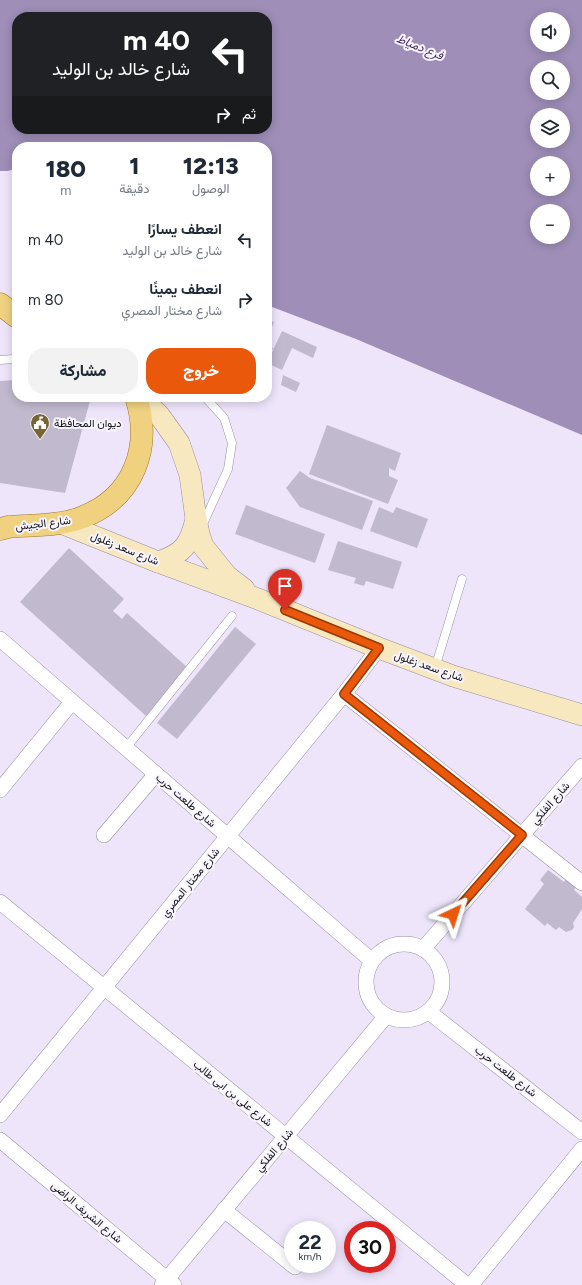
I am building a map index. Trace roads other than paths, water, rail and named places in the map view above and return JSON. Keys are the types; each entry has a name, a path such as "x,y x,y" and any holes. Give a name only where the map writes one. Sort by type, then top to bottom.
{"main road":[{"path":"0,304 12,312"},
{"path":"0,315 12,316"},
{"name":"شارع الجيش","path":"0,529 8,527 61,523 82,518 102,508 119,494 132,476 140,456 143,434 141,412 138,402"},
{"name":"شارع سعد زغلول","path":"145,402 159,415 178,443 190,475 197,527 204,546 227,576 258,598"},
{"name":"شارع سعد زغلول","path":"61,523 158,562 258,598 434,669 582,715"},
{"path":"158,562 172,557 184,547 197,527"}],"street":[{"name":"شارع طلعت حرب","path":"0,639 372,961"},
{"name":"شارع مختار المصري","path":"0,1115 344,694 379,648"},
{"path":"344,694 582,883"},
{"path":"0,790 72,702"},
{"name":"شارع الفلكي","path":"423,948 582,766"},
{"path":"104,835 156,774"},
{"name":"شارع على بن ابى طالب","path":"0,902 467,1285"},
{"path":"401,943 412,944 423,948 433,956 440,967 443,979 442,991 437,1002 429,1012 419,1018 408,1021 397,1020 386,1016 376,1008 369,998 365,985 366,973 372,961 379,952 389,946 401,943"},
{"name":"شارع طلعت حرب","path":"429,1012 582,1132"},
{"name":"شارع الفلكي","path":"168,1283 224,1210 386,1016"},
{"name":"شارع الشريف الراضى","path":"0,1140 168,1283"},
{"path":"471,1285 582,1149"},
{"path":"224,1210 284,1259"}],"lane":[{"path":"0,360 12,359"},
{"path":"197,527 228,469 232,443 224,418 210,402"},
{"path":"434,669 462,579"},
{"path":"126,748 232,616"}],"water":[{"name":"فرع دمياط","path":"0,0 582,0 582,435 356,339 272,307 272,142 12,142 12,170 0,171"}],"place":[{"name":"ديوان المحافظة","path":"40,440"}]}
